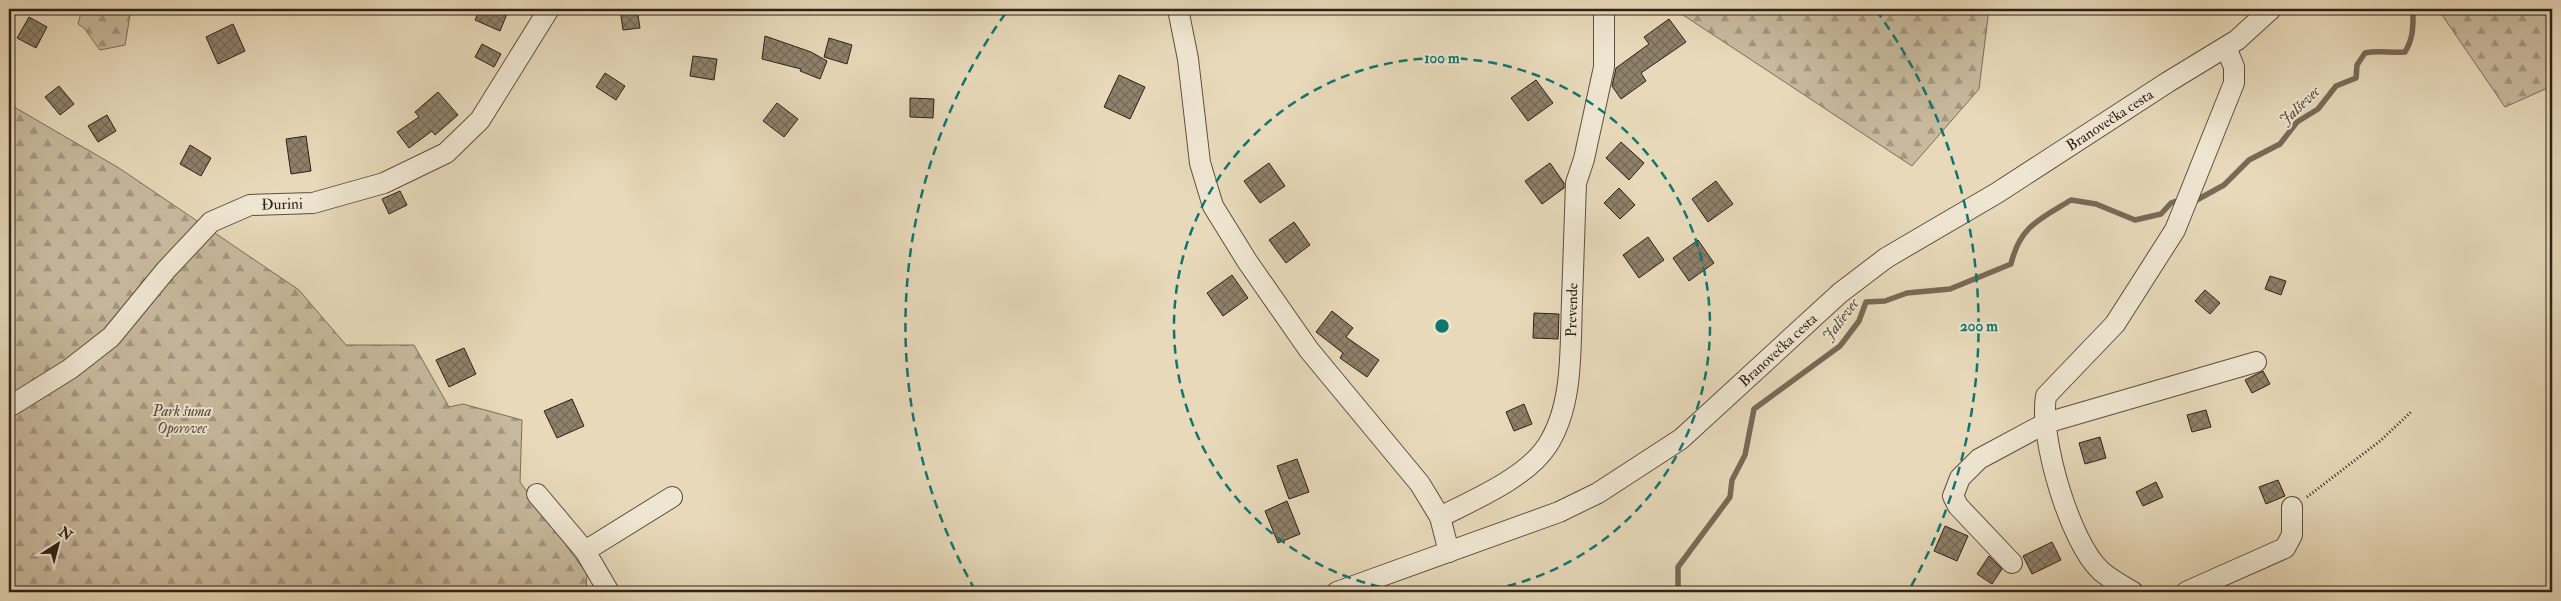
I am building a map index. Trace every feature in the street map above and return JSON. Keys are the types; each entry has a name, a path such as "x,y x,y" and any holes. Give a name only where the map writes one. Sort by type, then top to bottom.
{"street":[{"name":"Đurini","path":"9,407 70,369 111,337 166,270 211,222 250,205 313,203 384,183 446,153 480,120 549,9"},
{"path":"1178,9 1188,59 1200,163 1213,206 1247,261 1309,350 1420,484 1440,517 1449,552"},
{"name":"Prevende","path":"1440,517 1485,494 1522,471 1547,446 1565,405 1570,355 1576,183 1584,159 1604,67 1604,9"},
{"name":"Branovečka cesta","path":"1336,592 1559,512 1598,492 1672,445 1840,293 1886,258 1997,193 2237,40 2270,9"},
{"path":"2133,592 2101,571 2080,540 2060,492 2044,406 2046,396 2115,324 2175,230 2234,83 2234,67 2226,47"},
{"path":"2012,562 1958,506 1953,496 1960,478 1979,459 2046,423 2256,362"},
{"path":"537,494 585,551 609,592"},
{"path":"585,551 672,497"},
{"path":"2186,592 2285,548 2292,535 2292,507"}],"path":[{"path":"2292,507 2380,441 2411,412"}],"green space":[{"path":"82,9 131,9 125,45 100,50 84,28 78,24"},
{"path":"1674,9 1989,9 1979,89 1912,166"},
{"path":"2438,9 2552,9 2552,86 2505,107"},
{"name":"Park šuma Oporovec","path":"9,104 119,168 299,290 346,345 414,345 449,407 463,404 522,420 520,482 587,574 586,592 9,592"}],"building":[{"path":"480,9 509,9 500,31 475,20"},
{"path":"620,9 637,9 640,28 623,30"},
{"path":"29,17 47,27 36,48 17,38"},
{"path":"1669,19 1686,42 1641,73 1646,81 1621,99 1612,86 1616,68 1649,44 1644,37"},
{"path":"233,24 245,51 218,64 206,37"},
{"path":"765,36 811,52 827,61 820,79 800,71 801,69 762,59"},
{"path":"829,38 852,45 847,64 824,57"},
{"path":"482,44 501,54 494,67 475,57"},
{"path":"693,56 717,59 714,80 690,76"},
{"path":"605,73 625,86 616,100 596,87"},
{"path":"1119,75 1145,87 1130,119 1104,107"},
{"path":"1536,80 1553,103 1528,121 1511,98"},
{"path":"59,86 74,104 60,115 45,97"},
{"path":"438,92 458,115 435,135 432,131 409,148 397,132 419,117 415,112"},
{"path":"910,98 934,99 933,118 910,117"},
{"path":"777,103 798,119 784,137 763,121"},
{"path":"107,115 116,131 98,142 88,126"},
{"path":"306,136 311,171 291,174 286,139"},
{"path":"1621,142 1644,163 1629,180 1606,158"},
{"path":"190,145 211,158 201,176 180,164"},
{"path":"1269,163 1285,186 1260,203 1244,181"},
{"path":"1550,163 1564,183 1564,188 1542,204 1525,181"},
{"path":"1716,181 1733,204 1708,222 1692,199"},
{"path":"1619,188 1635,205 1620,219 1604,203"},
{"path":"400,191 407,205 389,214 382,199"},
{"path":"1294,222 1310,245 1286,263 1269,240"},
{"path":"1648,237 1664,260 1639,278 1623,255"},
{"path":"1698,240 1714,263 1689,281 1673,258"},
{"path":"1232,275 1248,298 1223,316 1207,293"},
{"path":"2270,276 2286,281 2281,295 2265,289"},
{"path":"2205,290 2220,303 2210,314 2195,301"},
{"path":"1332,311 1353,328 1346,337 1379,360 1367,377 1340,358 1343,353 1316,332"},
{"path":"1534,313 1559,314 1558,339 1533,338"},
{"path":"464,348 476,374 449,387 436,360"},
{"path":"2263,371 2270,384 2252,393 2245,380"},
{"path":"572,399 584,426 557,438 544,411"},
{"path":"1524,404 1532,424 1514,431 1506,412"},
{"path":"2206,410 2211,427 2192,432 2187,415"},
{"path":"2100,437 2106,458 2085,464 2079,443"},
{"path":"1297,459 1309,492 1289,499 1277,466"},
{"path":"2278,480 2285,496 2266,504 2259,487"},
{"path":"2156,482 2163,497 2143,506 2136,492"},
{"path":"1287,501 1300,534 1278,543 1265,511"},
{"path":"1945,526 1968,536 1957,561 1934,551"},
{"path":"2052,542 2061,560 2032,574 2023,556"},
{"path":"1989,556 2002,569 1992,584 1977,574"}],"waterway":[{"name":"Jalševec","path":"2195,201 2224,185 2249,160 2280,144 2297,122 2318,109 2336,86 2356,78 2357,65 2365,53 2405,52 2413,26 2413,9"},
{"name":"Jalševec","path":"1678,592 1678,567 1730,497 1732,480 1745,455 1754,409 1840,346 1859,321 1866,302 1885,301 1907,293 1950,289 2011,264 2015,251 2026,232 2041,219 2071,200 2096,204 2135,220 2161,214 2171,203 2182,199"}]}
